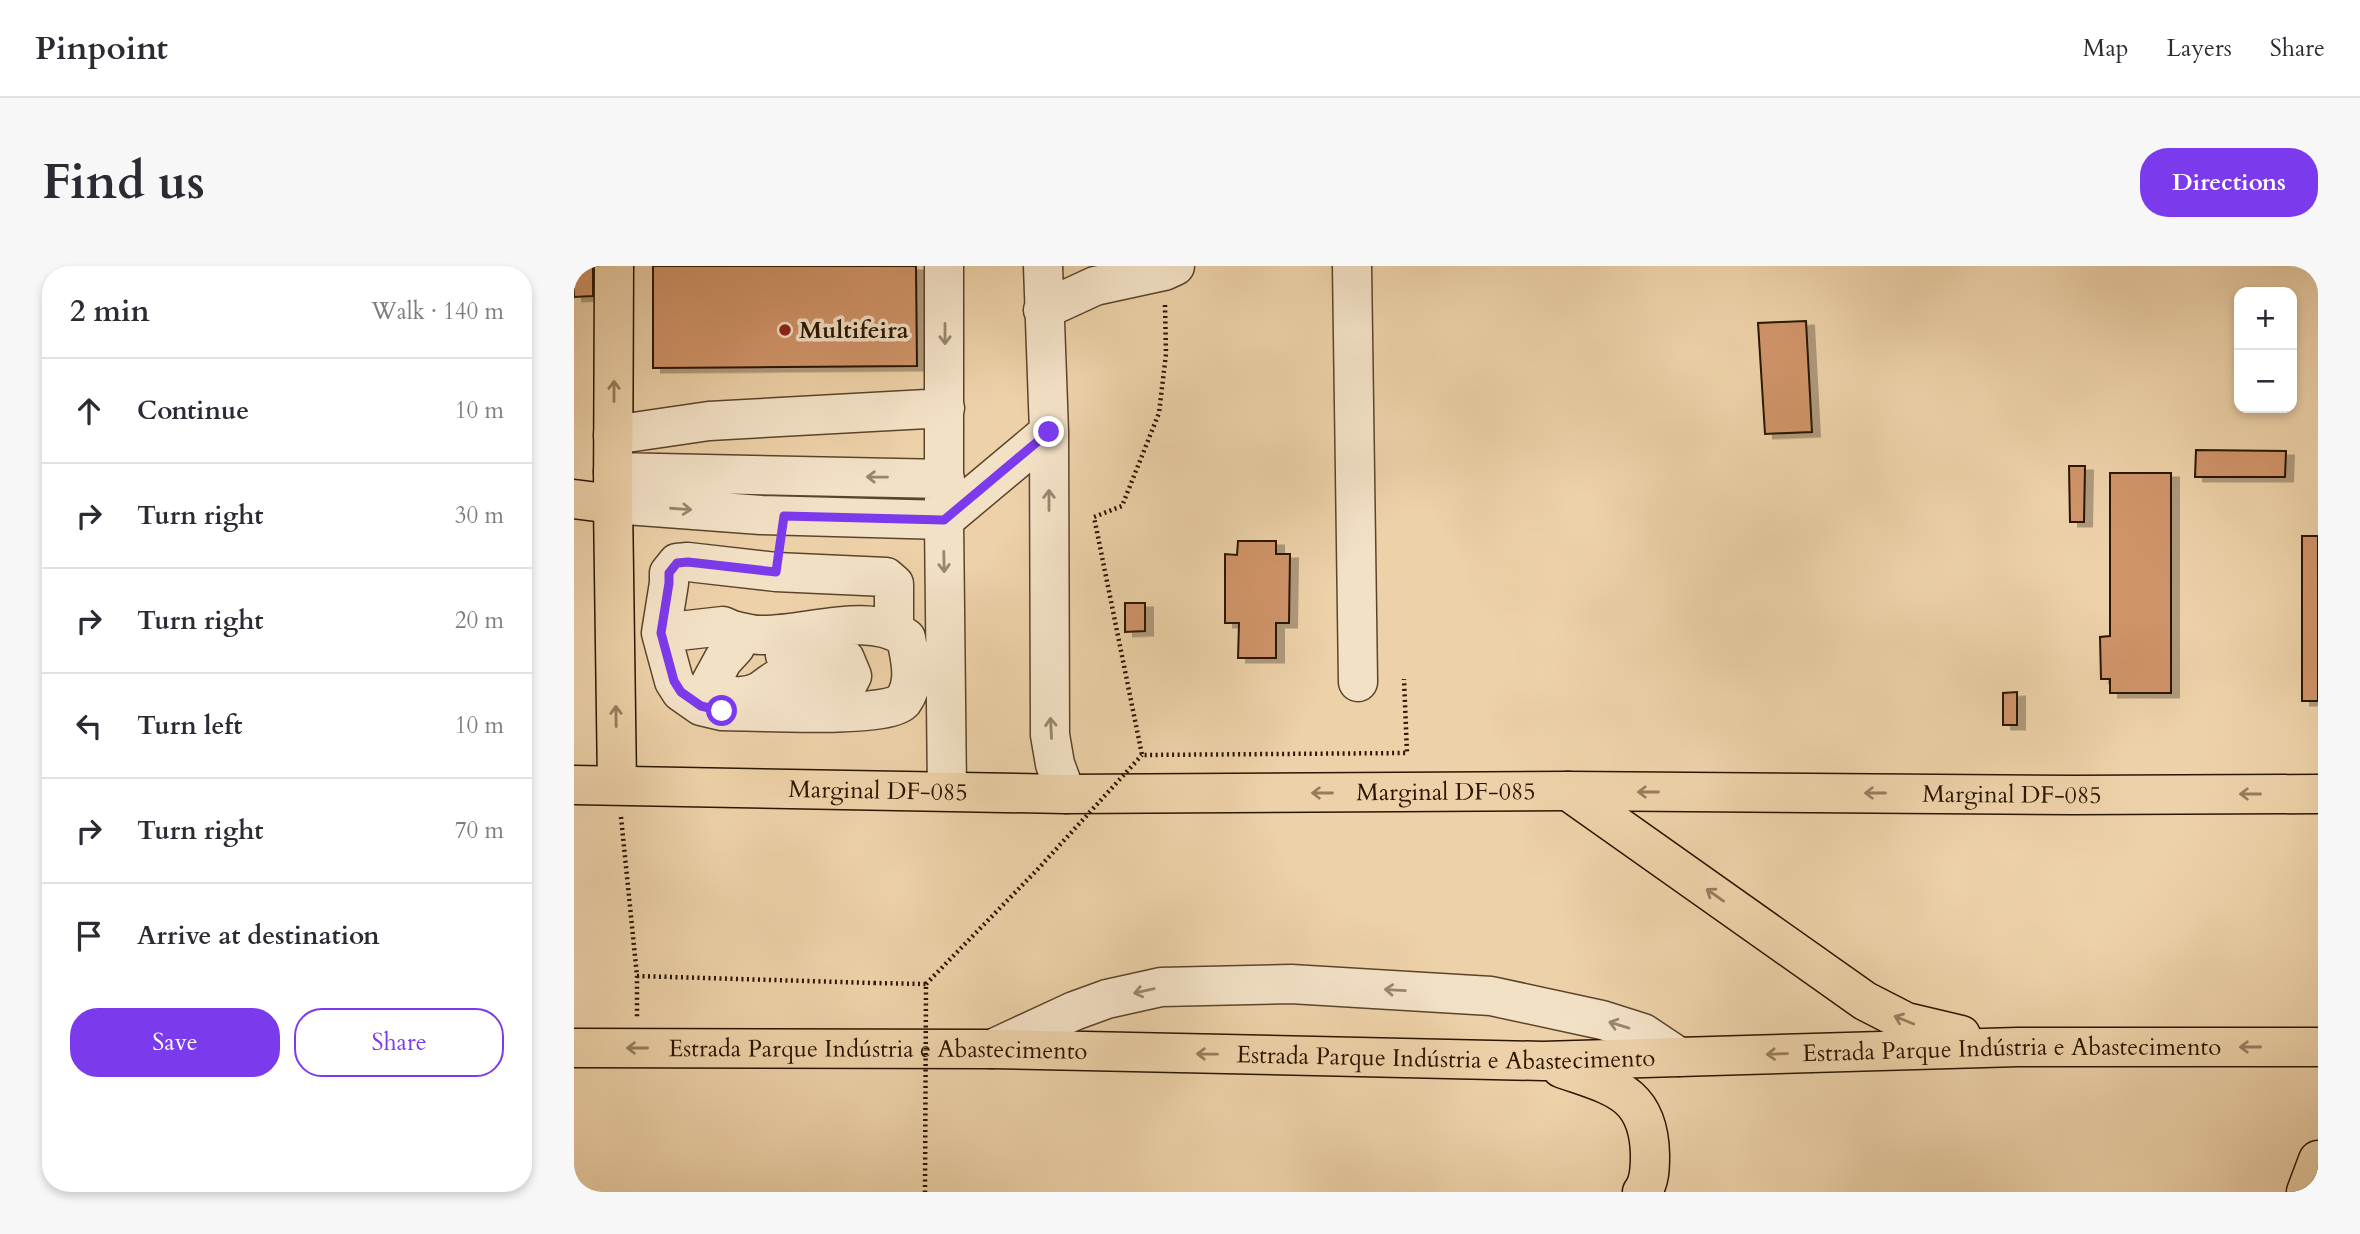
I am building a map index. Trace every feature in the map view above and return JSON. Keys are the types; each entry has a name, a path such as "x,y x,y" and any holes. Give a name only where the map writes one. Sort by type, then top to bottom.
{"main road":[{"path":"614,266 613,470 617,784"},
{"path":"574,499 613,470"},
{"name":"Marginal DF-085","path":"574,785 1066,794 1568,791 2318,794"},
{"path":"1568,791 1865,1001 1906,1022 2018,1047"},
{"name":"Estrada Parque Indústria e Abastecimento","path":"574,1048 992,1049 1543,1061 2018,1047 2318,1047"},
{"path":"1543,1061 1620,1089 1632,1100 1647,1128 1650,1148 1646,1188 1642,1192"},
{"path":"2306,1192 2318,1160"}],"lane":[{"path":"944,266 947,791"},
{"path":"1043,266 1049,432 1050,735 1055,764 1066,794"},
{"path":"1352,266 1358,682"},
{"path":"1043,310 1095,286 1169,268"},
{"path":"613,470 709,421 945,408"},
{"path":"613,470 773,516 944,520 1049,432"},
{"path":"613,470 945,479"},
{"path":"769,571 773,516"},
{"path":"661,633 723,626 746,633 870,626 894,629 906,638 912,680 903,700 897,706 857,712 799,695 776,678 758,702 722,711 701,706 689,699 674,681 661,633 669,573 677,563 688,562 769,571 886,577 894,584 894,629"},
{"path":"746,633 768,655 825,651 845,659 852,676 846,687 835,692 799,695"},
{"path":"746,633 723,660 711,682 713,687 729,697 758,702"},
{"path":"992,1049 1074,1011 1107,999 1161,987 1291,984 1491,996 1602,1020 1643,1033 1679,1057"}],"path":[{"path":"1142,755 1094,517 1122,506 1159,413 1166,354 1169,268"},
{"path":"925,1192 926,985 1037,870 1142,755 1406,753 1404,679"},
{"path":"617,784 638,976 926,985"}],"building":[{"path":"574,266 593,266 593,296 574,297"},
{"name":"Multifeira","path":"653,266 916,266 917,366 653,368"},
{"path":"1806,321 1812,432 1765,434 1758,323"},
{"path":"2196,450 2286,451 2285,477 2195,477"},
{"path":"2069,466 2085,466 2084,522 2070,522"},
{"path":"2110,473 2171,473 2171,693 2110,693 2110,679 2101,679 2100,637 2110,636"},
{"path":"2302,536 2318,536 2318,701 2302,701"},
{"path":"1238,541 1276,541 1276,554 1290,554 1289,623 1276,623 1276,658 1238,658 1239,623 1225,623 1225,554 1237,555"},
{"path":"1125,603 1145,603 1145,631 1125,632"},
{"path":"2017,692 2017,725 2003,725 2003,693"}],"place":[{"name":"Multifeira","path":"785,330"}],"route":[{"path":"722,711 701,706 689,699 674,681 661,633 672,567 677,563 688,562 776,572 784,516 944,520 1049,432"}]}
